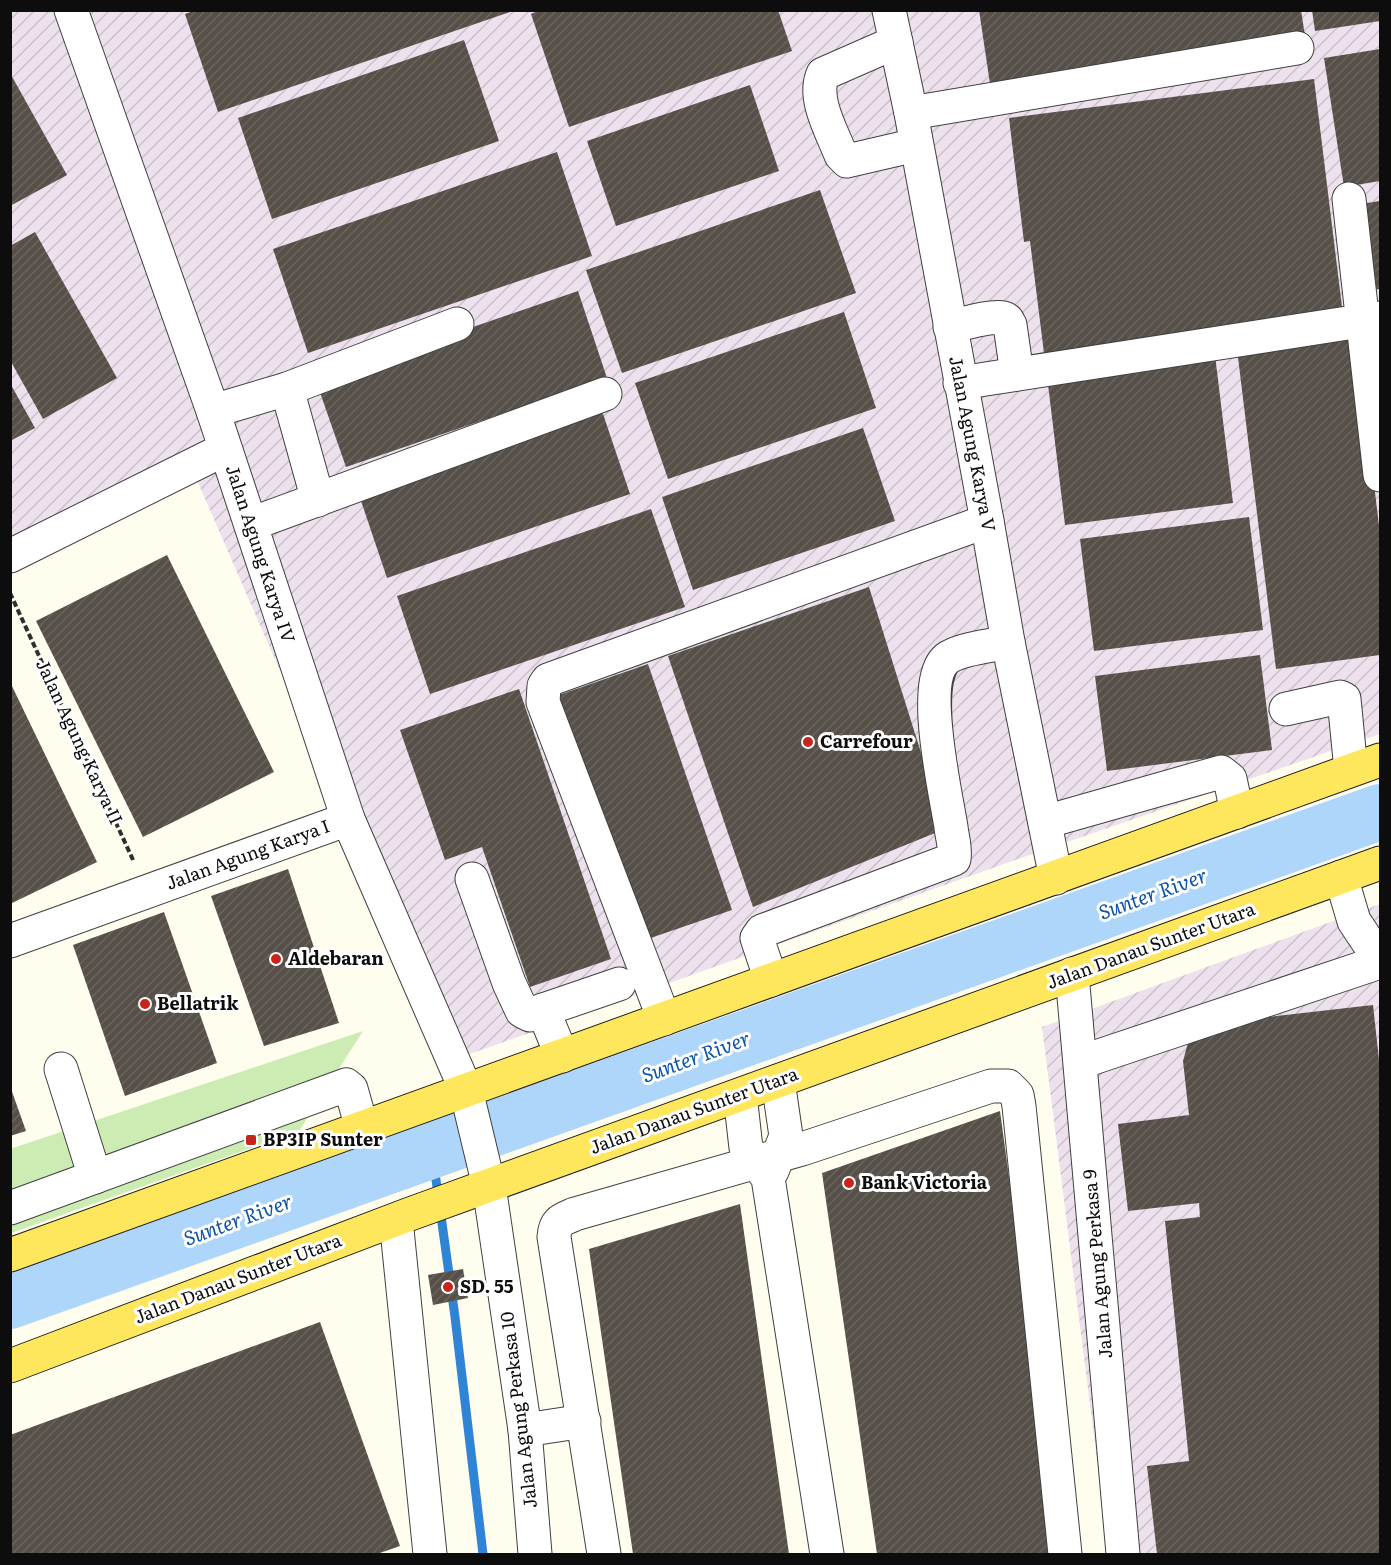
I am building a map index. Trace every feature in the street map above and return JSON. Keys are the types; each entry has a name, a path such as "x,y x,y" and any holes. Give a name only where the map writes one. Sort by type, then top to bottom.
{"main road":[{"path":"10,1255 362,1128 468,1099 562,1056 1366,765"},
{"name":"Jalan Danau Sunter Utara","path":"10,1366 454,1199 487,1177 740,1095 1380,863"}],"street":[{"name":"Jalan Agung Karya IV","path":"71,10 213,411 348,819 468,1099"},
{"name":"Jalan Agung Karya V","path":"890,10 1008,642 1056,878"},
{"path":"896,42 823,74 820,81 821,101 841,155 847,161 916,145"},
{"path":"911,113 1297,48"},
{"path":"1349,200 1372,319 1380,475"},
{"path":"950,327 1003,318 1008,321 1017,374"},
{"path":"960,383 1372,319"},
{"path":"213,411 286,389 457,324"},
{"path":"286,389 318,500"},
{"path":"250,524 605,394"},
{"path":"10,556 225,449"},
{"path":"664,1019 543,702 544,686 548,680 987,520"},
{"path":"771,980 757,938 762,931 954,859 935,730 937,674 948,658 959,653 1008,642"},
{"path":"1286,709 1340,697 1344,699 1366,765"},
{"path":"1045,822 1221,772 1230,779 1237,812"},
{"name":"Jalan Agung Karya I","path":"10,941 348,819"},
{"path":"1081,1062 1380,961 1354,921 1341,877"},
{"path":"472,879 509,982 522,1011 530,1015 619,984"},
{"name":"Jalan Agung Perkasa 9","path":"1072,974 1124,1554"},
{"path":"543,1010 562,1056"},
{"path":"61,1069 95,1177"},
{"path":"778,1081 786,1136 768,1165 827,1554"},
{"path":"10,1208 346,1085 351,1089 362,1128"},
{"path":"604,1554 554,1237 555,1227 560,1221 575,1214 768,1165 991,1086 1008,1086 1017,1095 1065,1554"},
{"path":"740,1095 746,1148 768,1165"},
{"name":"Jalan Agung Perkasa 10","path":"468,1099 487,1177 525,1430 536,1554"},
{"path":"403,1217 424,1552"},
{"path":"525,1430 584,1421"}],"path":[{"name":"Jalan Agung Karya II","path":"10,593 147,892"}],"shaded area":[{"path":"11,11 1380,11 1380,734 1021,858 450,1061 196,478 11,568"},
{"path":"1380,904 1380,1554 1109,1554 1042,1027"}],"green space":[{"path":"363,1031 299,1131 11,1233 10,1149"},
{"path":"421,1110 433,1146 11,1296 11,1262"}],"building":[{"path":"196,10 513,11 218,112 185,14"},
{"path":"540,10 778,10 792,51 569,127 531,14"},
{"path":"979,10 1301,10 1305,36 990,84"},
{"path":"1312,10 1380,10 1380,21 1315,31"},
{"path":"464,40 499,141 272,219 238,118"},
{"path":"1380,49 1380,181 1344,187 1324,58"},
{"path":"10,73 67,175 10,206"},
{"path":"1314,79 1343,315 1044,353 1030,241 1024,242 1009,118"},
{"path":"750,85 779,171 616,226 587,141"},
{"path":"557,152 592,256 308,353 273,249"},
{"path":"820,190 856,293 622,373 586,270"},
{"path":"1380,201 1380,289 1373,290 1360,204"},
{"path":"35,232 117,378 43,419 10,360 10,246"},
{"path":"578,291 607,378 346,467 316,381"},
{"path":"844,312 876,408 668,479 635,383"},
{"path":"1356,334 1380,534 1380,655 1276,669 1237,349"},
{"path":"1215,355 1233,503 1065,525 1047,376"},
{"path":"10,383 35,428 10,441"},
{"path":"600,405 630,494 387,578 357,489"},
{"path":"863,428 895,521 693,590 662,497"},
{"path":"651,509 685,607 430,694 397,596"},
{"path":"1249,517 1263,630 1094,651 1080,539"},
{"path":"167,555 274,772 143,837 36,621"},
{"name":"Carrefour","path":"869,587 945,829 753,907 668,656"},
{"path":"1260,655 1272,750 1107,771 1095,676"},
{"path":"648,664 732,910 639,942 556,696"},
{"path":"10,682 97,862 10,904"},
{"path":"519,689 611,959 530,987 482,847 445,860 400,730"},
{"name":"Aldebaran","path":"288,869 339,1023 264,1046 211,896"},
{"name":"Bellatrik","path":"164,912 217,1063 125,1096 73,945"},
{"path":"1373,1005 1380,1069 1380,1554 1157,1554 1147,1466 1189,1461 1165,1221 1200,1217 1199,1203 1128,1211 1118,1124 1189,1115 1183,1061 1189,1039 1215,1023"},
{"path":"10,1086 26,1131 10,1136"},
{"path":"1000,1111 1060,1554 877,1554 822,1173"},
{"path":"740,1204 789,1554 633,1554 589,1249"},
{"name":"SD. 55","path":"463,1269 468,1298 433,1305 428,1275"},
{"path":"320,1322 400,1546 377,1554 10,1554 10,1435"}],"waterway":[{"name":"Sunter River","path":"10,1301 1380,812"},
{"path":"432,1151 455,1317 483,1554"}],"place":[{"name":"Carrefour","path":"808,742"},
{"name":"Aldebaran","path":"276,959"},
{"name":"Bellatrik","path":"145,1004"},
{"name":"BP3IP Sunter","path":"251,1140"},
{"name":"Bank Victoria","path":"849,1183"},
{"name":"SD. 55","path":"448,1287"}]}
